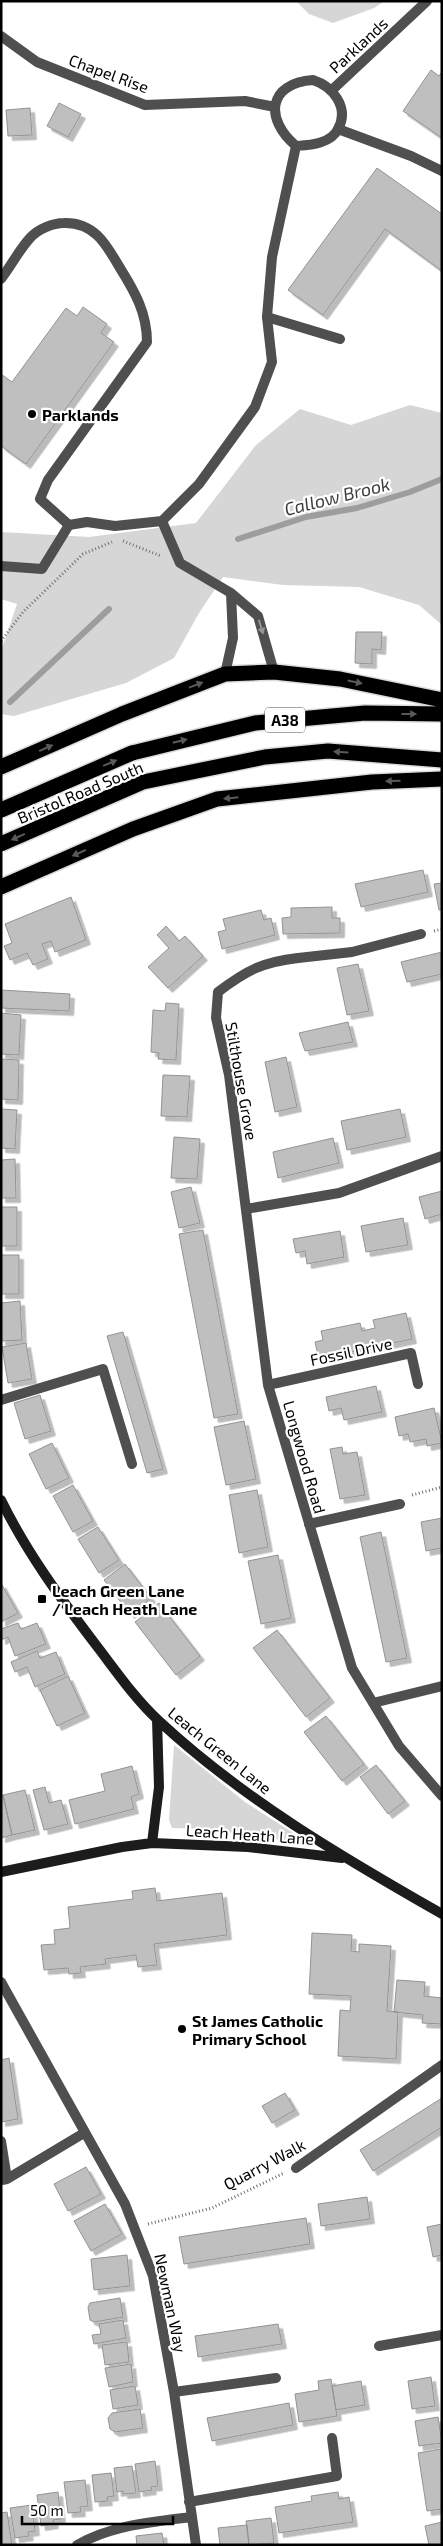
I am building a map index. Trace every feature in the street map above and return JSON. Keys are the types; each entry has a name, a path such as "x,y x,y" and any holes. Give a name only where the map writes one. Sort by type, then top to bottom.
{"highway":[{"path":"1,768 122,714 224,674 274,672 340,679 442,700"},
{"name":"Bristol Road South","path":"1,810 132,753 255,723 365,713 442,714"},
{"name":"Bristol Road South","path":"1,844 142,782 265,757 328,751 442,760"},
{"path":"1,887 133,829 217,799 372,782 442,779"}],"street":[{"name":"Parklands","path":"332,90 427,1"},
{"name":"Chapel Rise","path":"1,36 37,62 145,105 245,101 275,107"},
{"path":"313,80 332,90 339,101 341,114 338,130 330,137 314,145 296,146 285,136 277,124 275,107 283,90 297,81 313,80"},
{"path":"338,130 410,156 442,171"},
{"path":"1,566 42,569 69,525 86,522 115,526 162,521 199,484 255,407 272,362 266,317 272,257 296,146"},
{"path":"1,279 31,237 54,223 76,222 89,227 104,242 140,302 147,326 147,342 48,480 40,499 69,525"},
{"path":"266,317 340,339"},
{"path":"162,521 180,563 231,593 258,616 274,672"},
{"path":"224,674 233,638 231,593"},
{"name":"Stilthouse Grove","path":"246,1209 229,1074 216,1018 218,992 241,975 270,961 352,952 421,934"},
{"path":"246,1209 339,1193 442,1156"},
{"name":"Longwood Road","path":"246,1209 268,1385 352,1668 399,1746 442,1796"},
{"name":"Fossil Drive","path":"268,1385 411,1353 418,1384"},
{"path":"1,1400 103,1370 132,1464"},
{"name":"Leach Green Lane","path":"1,1500 18,1536 65,1604 123,1680 157,1719 190,1748 277,1814 345,1858 442,1914"},
{"path":"309,1524 400,1504"},
{"path":"373,1703 442,1686"},
{"path":"152,1843 159,1787 157,1719"},
{"name":"Leach Heath Lane","path":"1,1872 122,1847 152,1843 248,1846 345,1858"},
{"name":"Newman Way","path":"1,1982 136,2227 153,2276 174,2392 196,2545"},
{"name":"Quarry Walk","path":"296,2168 442,2065"},
{"path":"1,2141 4,2180 84,2133"},
{"path":"379,2346 442,2335"},
{"path":"174,2392 276,2378"},
{"path":"189,2502 337,2476 332,2438"},
{"path":"77,2545 97,2533 125,2526 192,2517"}],"path":[{"path":"1,641 23,612 83,554 118,539 180,563"},
{"path":"400,1504 408,1495 442,1487"},
{"name":"Quarry Walk","path":"136,2227 212,2208 296,2168"}],"shaded area":[{"path":"296,1 385,1 374,8 333,23 309,14"},
{"path":"410,405 442,413 442,625 419,605 359,587 283,585 223,577 199,613 174,658 126,683 14,716 1,714 1,651 17,604 1,599 1,532 89,537 196,523 256,445 300,409 351,425"},
{"path":"174,1745 245,1802 301,1838 300,1843 209,1829 172,1828 169,1820"}],"building":[{"path":"431,70 439,76 442,72 442,138 403,111"},
{"path":"59,103 81,114 68,137 47,126"},
{"path":"30,108 32,135 8,136 6,110"},
{"path":"377,168 442,214 442,271 385,229 323,315 288,290"},
{"name":"Parklands","path":"83,307 107,324 101,333 114,342 26,464 1,446 1,374 12,382 66,308 77,316"},
{"path":"356,632 382,632 381,650 372,649 372,664 355,663"},
{"path":"423,870 428,892 361,907 355,884"},
{"path":"442,883 442,910 439,910 434,884"},
{"path":"71,897 86,940 55,952 51,941 42,944 48,959 33,965 27,953 10,960 4,946 12,943 5,924"},
{"path":"332,907 332,918 340,918 340,933 283,934 282,918 291,917 291,908"},
{"path":"261,910 264,920 271,918 275,935 222,949 218,932 226,930 223,919"},
{"path":"166,926 179,941 185,936 203,956 168,988 148,967 169,948 157,935"},
{"path":"442,952 442,974 407,982 401,962"},
{"path":"358,964 369,1011 347,1015 337,968"},
{"path":"1,990 70,994 69,1011 1,1008"},
{"path":"166,1003 179,1004 176,1060 158,1059 159,1053 151,1052 153,1010 165,1011"},
{"path":"1,1013 21,1015 19,1055 1,1054"},
{"path":"348,1022 353,1042 305,1051 299,1033"},
{"path":"286,1057 297,1107 275,1112 265,1062"},
{"path":"1,1059 19,1060 18,1100 1,1099"},
{"path":"163,1075 190,1076 187,1117 161,1116"},
{"path":"1,1109 17,1110 15,1149 1,1148"},
{"path":"400,1109 406,1137 347,1150 341,1121"},
{"path":"174,1137 200,1139 197,1179 171,1178"},
{"path":"333,1138 339,1163 278,1178 273,1152"},
{"path":"15,1159 16,1198 1,1198 1,1160"},
{"path":"191,1187 200,1223 179,1228 171,1192"},
{"path":"442,1191 442,1214 425,1219 419,1197"},
{"path":"1,1207 17,1207 17,1246 1,1246"},
{"path":"403,1218 408,1245 366,1252 361,1226"},
{"path":"203,1230 238,1414 214,1418 179,1234"},
{"path":"340,1231 344,1257 307,1264 305,1251 296,1253 293,1239"},
{"path":"1,1255 19,1255 19,1294 1,1294"},
{"path":"20,1301 22,1340 1,1341 1,1303"},
{"path":"406,1313 412,1339 319,1359 315,1342 323,1340 321,1331 360,1323 362,1331 375,1328 373,1320"},
{"path":"123,1332 163,1469 147,1473 107,1336"},
{"path":"26,1343 32,1379 8,1383 2,1347"},
{"path":"376,1386 382,1412 344,1420 341,1408 329,1411 326,1397"},
{"path":"40,1395 51,1431 25,1439 14,1403"},
{"path":"434,1408 442,1443 427,1446 426,1439 410,1442 408,1434 399,1436 395,1417"},
{"path":"244,1421 256,1479 226,1485 214,1427"},
{"path":"52,1443 69,1478 46,1489 29,1454"},
{"path":"342,1447 343,1454 357,1452 365,1495 340,1499 330,1449"},
{"path":"73,1485 93,1521 73,1532 53,1496"},
{"path":"257,1490 268,1547 239,1553 229,1495"},
{"path":"442,1518 442,1548 426,1551 421,1522"},
{"path":"98,1527 119,1560 99,1573 78,1539"},
{"path":"381,1532 407,1658 386,1662 360,1537"},
{"path":"278,1555 291,1618 261,1624 248,1561"},
{"path":"125,1564 151,1598 130,1614 104,1580"},
{"path":"1,1583 18,1613 1,1622"},
{"path":"159,1603 200,1656 176,1675 135,1622"},
{"path":"18,1623 21,1629 37,1623 46,1644 15,1656 8,1637 1,1640 1,1629"},
{"path":"277,1630 330,1698 306,1717 253,1648"},
{"path":"37,1651 40,1658 56,1652 65,1674 35,1687 27,1667 15,1672 11,1662"},
{"path":"68,1676 85,1713 57,1726 40,1690"},
{"path":"326,1716 364,1764 342,1781 304,1732"},
{"path":"376,1765 405,1801 388,1814 360,1777"},
{"path":"132,1766 139,1794 131,1797 134,1809 75,1824 69,1800 105,1791 101,1774"},
{"path":"45,1787 49,1803 61,1800 68,1824 44,1830 33,1790"},
{"path":"25,1790 35,1830 12,1835 3,1795"},
{"path":"3,1795 12,1835 1,1838 1,1796"},
{"path":"155,1888 157,1901 222,1893 227,1935 154,1944 157,1965 138,1967 136,1955 105,1959 106,1964 80,1967 81,1973 69,1974 68,1968 44,1970 41,1945 55,1944 54,1930 70,1928 68,1907 133,1899 132,1891"},
{"path":"312,1933 352,1935 351,1951 359,1952 359,1944 391,1946 387,2011 398,2012 396,2059 338,2056 340,2010 350,2011 351,1996 309,1994"},
{"path":"397,1980 425,1982 424,1996 442,1998 442,2024 422,2023 423,2015 394,2012"},
{"path":"9,2058 18,2119 1,2122 1,2060"},
{"path":"285,2093 295,2110 272,2123 262,2106"},
{"path":"442,2098 442,2127 373,2171 360,2150"},
{"path":"86,2167 101,2194 68,2211 54,2184"},
{"path":"367,2197 370,2219 321,2226 318,2204"},
{"path":"105,2204 122,2234 91,2251 74,2221"},
{"path":"306,2218 310,2244 184,2264 179,2237"},
{"path":"442,2224 442,2255 433,2257 427,2227"},
{"path":"127,2255 130,2286 94,2290 91,2259"},
{"path":"120,2298 123,2317 94,2322 90,2320 88,2307 90,2303"},
{"path":"123,2320 126,2338 94,2344 92,2335 101,2334 99,2324"},
{"path":"278,2324 282,2344 198,2357 195,2336"},
{"path":"127,2342 129,2362 105,2365 102,2345"},
{"path":"131,2364 133,2382 109,2387 105,2368"},
{"path":"431,2377 435,2406 412,2409 408,2381"},
{"path":"331,2379 337,2416 299,2422 295,2394 319,2390 318,2381"},
{"path":"361,2381 365,2405 336,2410 332,2386"},
{"path":"135,2386 138,2405 113,2409 110,2390"},
{"path":"289,2403 293,2425 212,2441 207,2418"},
{"path":"140,2409 143,2428 115,2432 110,2429 108,2418 112,2413"},
{"path":"438,2417 442,2443 419,2446 415,2421"},
{"path":"441,2449 442,2509 427,2511 418,2453"},
{"path":"155,2461 158,2486 151,2487 152,2490 139,2492 135,2464"},
{"path":"132,2466 136,2493 123,2494 123,2491 117,2492 114,2468"},
{"path":"111,2473 114,2496 107,2497 108,2501 95,2502 92,2475"},
{"path":"85,2480 88,2506 80,2507 81,2512 68,2513 64,2482"},
{"path":"58,2492 61,2519 53,2520 54,2524 41,2526 37,2495"},
{"path":"338,2492 339,2499 349,2497 353,2522 279,2533 275,2507 312,2501 311,2496"},
{"path":"32,2505 35,2531 28,2532 29,2536 15,2538 10,2508"},
{"path":"7,2512 12,2545 1,2545 1,2513"},
{"path":"271,2518 274,2543 249,2545 246,2521"},
{"path":"442,2522 442,2545 429,2545 425,2526"},
{"path":"247,2525 249,2545 220,2545 218,2528"},
{"path":"162,2533 164,2545 137,2545 136,2536"}],"waterway":[{"name":"Callow Brook","path":"238,539 306,517 357,508 410,492 442,479"},
{"name":"Callow Brook","path":"10,702 109,609"}],"place":[{"name":"Parklands","path":"32,414"},
{"name":"Leach Green Lane / Leach Heath Lane","path":"42,1599"},
{"name":"St James Catholic Primary School","path":"182,2029"}]}
